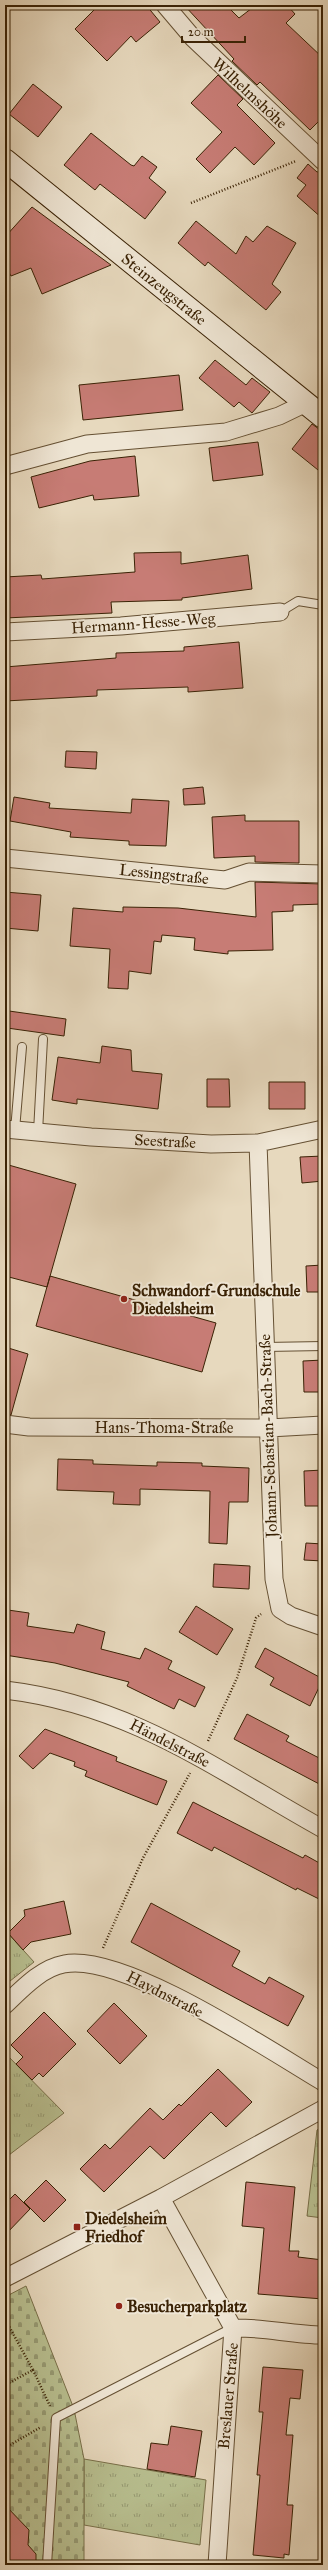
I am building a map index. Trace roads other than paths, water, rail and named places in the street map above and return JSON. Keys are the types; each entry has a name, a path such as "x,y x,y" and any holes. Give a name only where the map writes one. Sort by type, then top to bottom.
{"street":[{"name":"Wilhelmshöhe","path":"165,5 193,38 319,157"},
{"name":"Steinzeugstraße","path":"5,160 323,417"},
{"path":"5,466 87,444 226,432 279,416 306,403"},
{"name":"Hermann-Hesse-Weg","path":"5,632 121,626 280,612"},
{"name":"Lessingstraße","path":"5,858 226,880 248,872 323,874"},
{"name":"Seestraße","path":"10,1130 211,1144 258,1143 323,1130"},
{"name":"Johann-Sebastian-Bach-Straße","path":"258,1143 274,1579 280,1609 291,1616 323,1626"},
{"name":"Hans-Thoma-Straße","path":"5,1424 29,1427 269,1428 323,1424"},
{"name":"Händelstraße","path":"5,1690 67,1700 110,1714 155,1733 323,1829"},
{"name":"Haydnstraße","path":"5,2005 29,1982 63,1964 81,1963 122,1971 165,1991 323,2082"},
{"path":"5,2278 161,2198 323,2109"},
{"name":"Breslauer Straße","path":"161,2198 233,2328 217,2565"},
{"path":"233,2328 252,2327 296,2335 323,2335"}],"lane":[{"path":"280,612 298,602 323,605"},
{"path":"38,1132 43,1039"},
{"path":"10,1130 22,1046"},
{"path":"265,1347 323,1346"},
{"path":"47,2565 56,2418 233,2328"}],"place":[{"name":"Schwandorf-Grundschule Diedelsheim","path":"124,1299"},
{"name":"Diedelsheim Friedhof","path":"77,2227"},
{"name":"Besucherparkplatz","path":"119,2306"}]}
